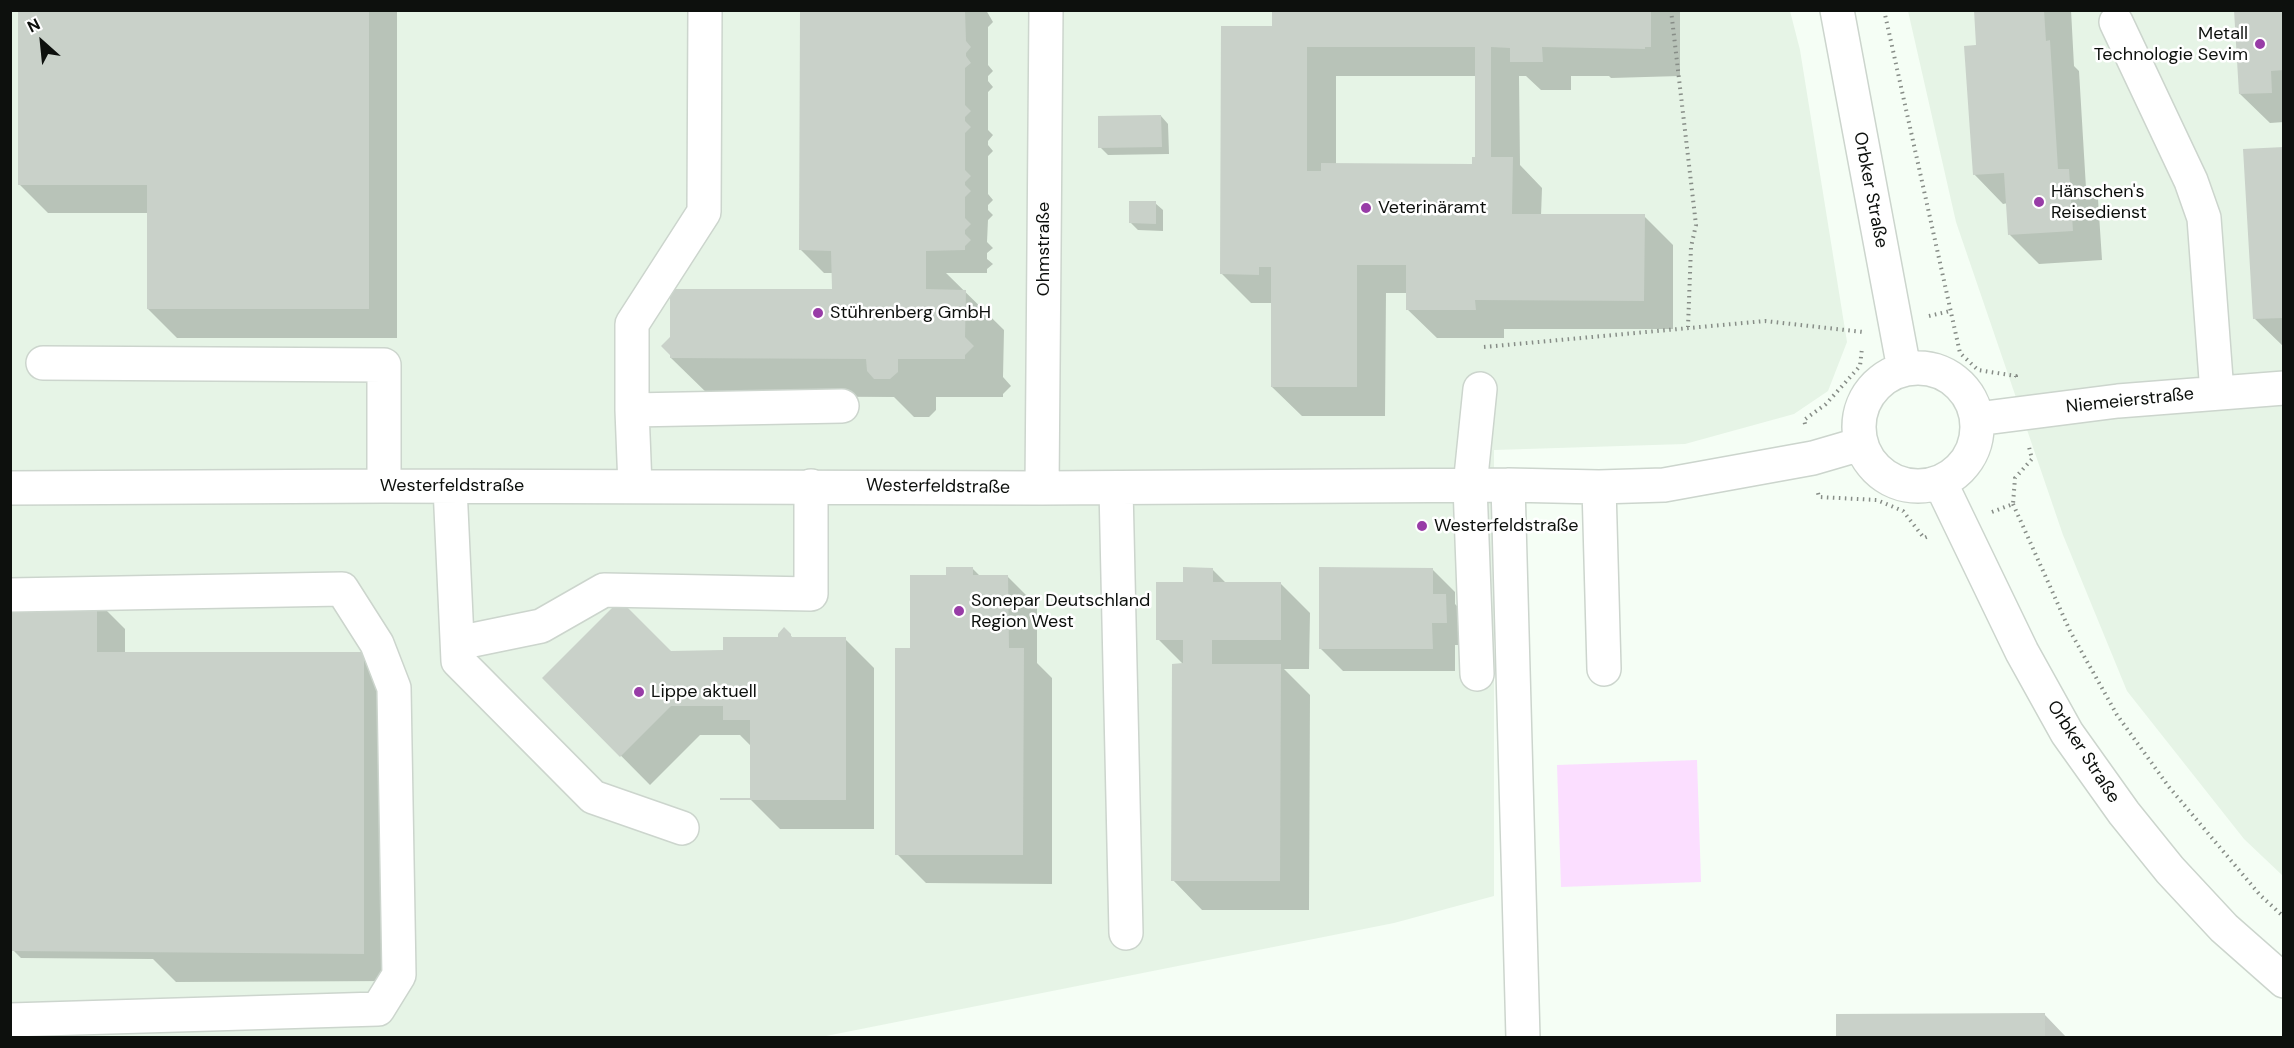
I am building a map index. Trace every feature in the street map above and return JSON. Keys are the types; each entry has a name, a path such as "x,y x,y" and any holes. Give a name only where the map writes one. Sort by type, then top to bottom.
{"street":[{"path":"635,486 632,324 704,212 705,10"},
{"name":"Ohmstraße","path":"1042,488 1046,10"},
{"name":"Orbker Straße","path":"1837,10 1904,369"},
{"path":"2116,22 2191,181 2204,218 2217,393"},
{"path":"43,363 384,365 384,486"},
{"path":"1920,367 1937,370 1952,378 1964,389 1973,403 1977,419 1977,438 1970,457 1957,472 1940,482 1916,486 1892,481 1873,466 1861,444 1859,425 1862,406 1872,389 1886,376 1904,369 1920,367"},
{"name":"Niemeierstraße","path":"1977,419 2118,400 2283,388"},
{"path":"1477,674 1470,486 1480,389"},
{"path":"632,410 842,406"},
{"name":"Westerfeldstraße","path":"10,488 812,486 1116,488 1508,485 1599,488 1664,485 1813,458 1861,444"},
{"name":"Orbker Straße","path":"1940,482 1959,526 2022,652 2067,734 2124,813 2170,870 2223,928 2283,981"},
{"path":"1508,485 1523,1038"},
{"path":"458,643 541,626 604,590 811,594 812,486"},
{"path":"450,487 458,661 592,796 682,828"},
{"path":"1116,488 1126,933"},
{"path":"1599,488 1604,669"},
{"path":"10,595 342,589 377,644 394,688 399,975 378,1010 10,1020"}],"path":[{"path":"1671,10 1696,225 1691,247 1688,327"},
{"path":"1884,10 1960,353 1978,370 2016,376 2032,459 2015,478 2013,504 2070,631 2117,715 2169,787 2260,895 2283,917"},
{"path":"1895,324 1950,311"},
{"path":"1484,347 1765,321 1864,332 1860,366 1826,404 1804,420 1819,497 1877,500 1903,512 1924,538 2013,504"}],"shaded area":[{"path":"10,11 1790,11 1800,50 1847,342 1828,391 1794,414 1685,444 1494,450 1494,896 1394,923 821,1037 11,1037"},
{"path":"1908,11 2283,11 2283,876 2244,839 2127,691 2063,535 1956,222"},
{"path":"1697,760 1701,882 1561,887 1557,765"}],"building":[{"path":"18,10 369,10 369,309 147,309 147,185 18,185"},
{"path":"800,10 965,10 966,41 971,47 966,56 971,63 965,68 965,105 971,111 965,117 965,121 971,127 965,133 965,170 971,176 965,185 971,191 965,197 965,218 971,224 965,230 965,234 971,240 965,246 965,250 926,251 926,289 966,290 965,337 974,346 965,355 965,359 898,359 898,372 890,379 874,379 867,371 866,359 670,358 661,346 670,337 670,289 832,289 831,251 799,250"},
{"name":"Veterinäramt","path":"1272,10 1651,10 1651,47 1645,47 1645,49 1542,47 1543,62 1510,62 1510,48 1491,47 1491,157 1513,157 1512,214 1645,214 1644,301 1475,300 1476,310 1406,310 1406,265 1357,265 1357,387 1271,387 1271,267 1259,267 1259,275 1220,274 1221,26 1272,26","holes":["1307,47 1475,47 1475,157 1472,157 1472,164 1321,163 1321,171 1307,171"]},
{"path":"1974,10 2044,10 2046,41 2050,40 2058,169 2069,169 2073,231 2008,235 2004,173 1973,175 1964,46 1976,45"},
{"name":"Metall Technologie Sevim","path":"2234,10 2284,10 2284,70 2271,71 2272,93 2239,94"},
{"path":"1161,115 1162,147 1098,148 1098,116"},
{"path":"2284,147 2284,318 2253,319 2243,149"},
{"path":"1129,201 1156,201 1156,224 1129,223"},
{"path":"946,567 973,567 973,575 1008,575 1009,648 1024,648 1023,855 895,855 895,648 910,648 910,575 946,575"},
{"path":"1183,567 1213,568 1213,582 1281,582 1281,640 1212,640 1212,664 1281,664 1280,881 1171,881 1172,664 1183,663 1183,640 1156,640 1156,582 1183,582"},
{"path":"1319,567 1433,568 1433,594 1446,594 1447,623 1432,623 1433,649 1319,649"},
{"path":"10,599 97,599 97,652 364,652 364,954 12,951"},
{"path":"620,600 671,651 723,650 723,637 778,637 784,627 791,637 846,637 846,800 720,800 720,798 750,798 750,720 723,720 723,706 671,706 620,757 542,678"},
{"path":"2045,1013 2045,1038 1836,1038 1836,1014"}],"place":[{"name":"Metall Technologie Sevim","path":"2260,44"},
{"name":"Hänschen's Reisedienst","path":"2039,202"},
{"name":"Veterinäramt","path":"1366,208"},
{"name":"Stührenberg GmbH","path":"818,313"},
{"name":"Westerfeldstraße","path":"1422,526"},
{"name":"Sonepar Deutschland Region West","path":"959,611"},
{"name":"Lippe aktuell","path":"639,692"}]}
